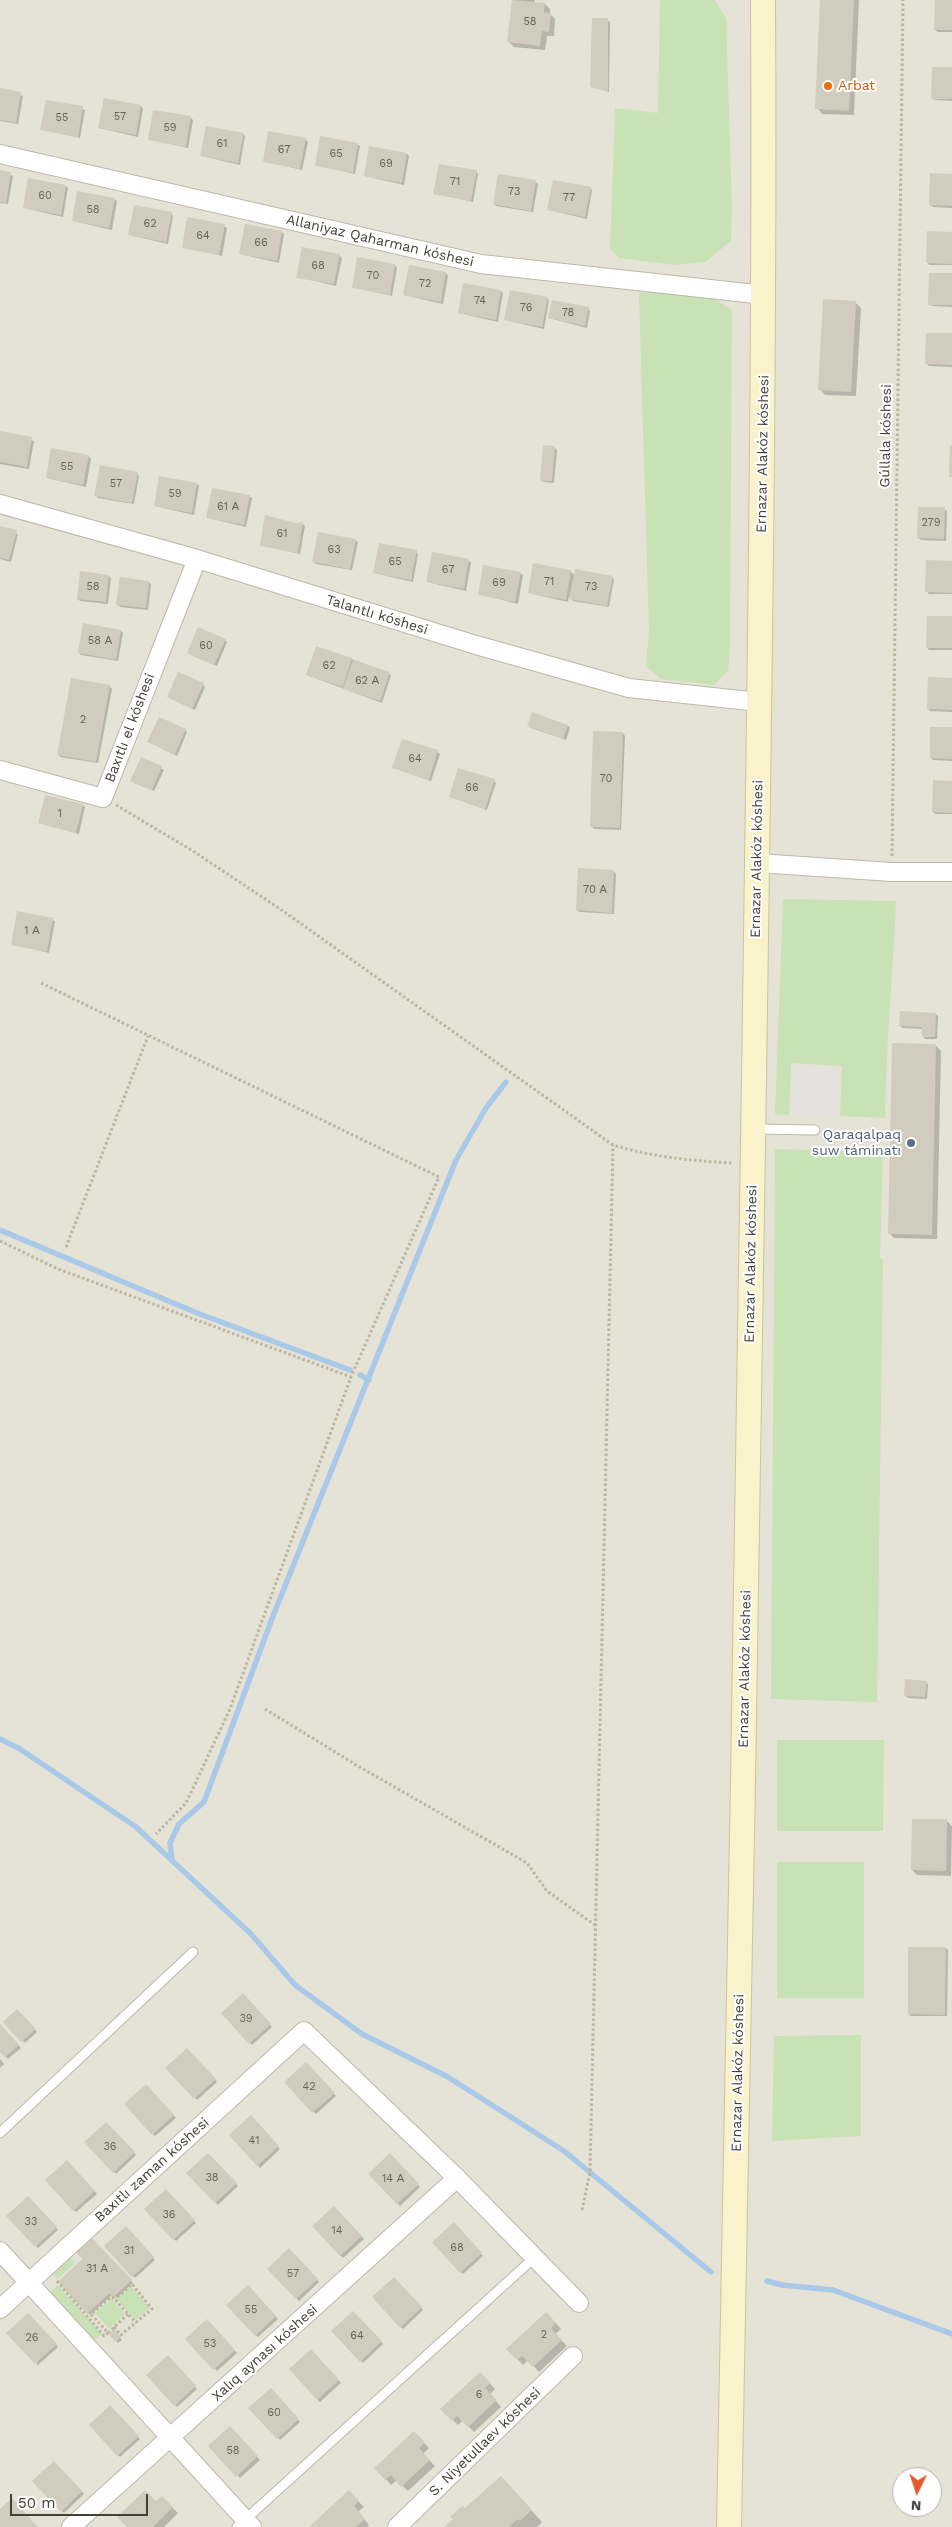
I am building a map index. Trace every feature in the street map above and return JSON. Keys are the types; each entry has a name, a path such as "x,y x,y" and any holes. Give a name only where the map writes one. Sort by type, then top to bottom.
{"main road":[{"name":"Ernazar Alakóz kóshesi","path":"729,2527 743,1858 765,295 763,0"}],"street":[{"name":"Allaniyaz Qaharman kóshesi","path":"0,154 481,264 765,295"},
{"name":"Talantlı kóshesi","path":"0,504 197,559 476,645 629,688 759,702"},
{"name":"Baxıtlı el kóshesi","path":"0,770 103,798 197,559"},
{"path":"757,863 892,872 952,872"},
{"name":"Baxıtlı zaman kóshesi","path":"0,2309 304,2031 457,2178"},
{"path":"457,2178 579,2303"},
{"name":"Xalıq aynası kóshesi","path":"72,2527 457,2178"},
{"path":"0,2251 30,2281 172,2438 245,2524"},
{"name":"S. Niyetullaev kóshesi","path":"397,2527 573,2356"}],"lane":[{"path":"753,1129 815,1130"},
{"path":"0,2133 193,1952"},
{"path":"245,2524 534,2258"}],"path":[{"name":"Gúllala kóshesi","path":"892,872 903,0"},
{"path":"103,798 194,851 283,911 614,1145 646,1155 694,1161 752,1164"},
{"path":"41,984 439,1177 351,1377 230,1709 186,1803 156,1834"},
{"path":"66,1247 148,1036"},
{"path":"582,2210 590,2172 614,1145"},
{"path":"0,1241 58,1269 351,1377"},
{"path":"265,1709 358,1766 526,1863 547,1891 595,1925"},
{"path":"62,2277 56,2282 104,2336 128,2314"},
{"path":"114,2327 121,2335 152,2308 132,2284 115,2299"},
{"path":"108,2333 91,2314 111,2297 136,2323"}],"shaded area":[{"path":"0,0 952,0 952,2527 0,2527"},
{"path":"795,1068 839,1070 837,1116 792,1113"}],"green space":[{"path":"660,0 715,0 726,19 732,206 731,241 705,262 674,265 619,258 610,249 615,108 658,113"},
{"path":"663,291 708,295 732,310 730,644 728,671 714,685 661,679 646,666 649,631 639,293"},
{"path":"783,899 896,901 885,1118 840,1116 842,1066 791,1063 789,1115 775,1114"},
{"path":"775,1149 883,1152 880,1258 883,1259 877,1702 771,1699"},
{"path":"777,1740 884,1740 883,1831 777,1831"},
{"path":"777,1862 864,1862 864,1998 777,1998"},
{"path":"861,2035 861,2136 772,2141 774,2036"},
{"path":"69,2257 75,2263 58,2279 52,2273"},
{"path":"58,2285 102,2334 94,2341 50,2292"},
{"path":"131,2286 150,2308 136,2320 117,2299"},
{"path":"112,2299 125,2314 109,2329 95,2313"}],"building":[{"path":"512,0 545,3 544,12 551,13 549,32 542,31 540,46 507,42"},
{"path":"820,0 854,0 849,111 815,109"},
{"path":"935,0 952,0 952,30 934,30"},
{"path":"592,18 608,18 608,91 590,87"},
{"path":"932,67 952,67 952,99 931,99"},
{"path":"0,88 21,92 16,123 0,120"},
{"path":"104,98 141,105 136,135 98,128"},
{"path":"46,100 83,106 78,137 40,130"},
{"path":"153,110 191,116 186,147 148,140"},
{"path":"206,126 244,133 238,163 200,156"},
{"path":"268,131 306,138 300,169 263,162"},
{"path":"320,136 358,143 353,173 315,166"},
{"path":"369,146 407,153 402,183 364,176"},
{"path":"439,164 477,170 471,201 433,194"},
{"path":"0,170 11,172 6,203 0,202"},
{"path":"930,173 952,174 952,206 929,205"},
{"path":"498,174 536,180 531,211 493,204"},
{"path":"28,178 66,185 61,215 23,208"},
{"path":"553,180 591,187 585,217 547,210"},
{"path":"77,191 115,198 109,228 72,221"},
{"path":"134,205 172,212 166,242 128,235"},
{"path":"187,217 225,224 219,255 182,248"},
{"path":"245,224 282,231 277,261 239,254"},
{"path":"927,231 952,232 952,264 926,263"},
{"path":"302,247 340,254 334,284 296,278"},
{"path":"357,257 395,264 390,295 352,288"},
{"path":"409,265 446,272 441,302 403,295"},
{"path":"929,273 952,273 952,305 928,305"},
{"path":"463,283 501,290 496,320 458,313"},
{"path":"510,290 548,297 542,327 504,320"},
{"path":"823,299 856,301 851,392 818,390"},
{"path":"552,300 589,307 585,326 548,318"},
{"path":"926,333 952,333 952,365 925,364"},
{"path":"0,431 32,437 27,467 0,462"},
{"path":"543,445 555,446 552,481 540,481"},
{"path":"950,445 952,445 952,477 949,477"},
{"path":"51,448 89,455 83,485 46,478"},
{"path":"100,465 138,472 132,503 94,496"},
{"path":"159,476 197,483 192,513 154,506"},
{"path":"212,488 250,495 244,525 206,518"},
{"path":"918,507 945,507 944,539 917,538"},
{"path":"265,515 295,523 303,522 298,553 260,546"},
{"path":"0,526 17,530 9,560 0,558"},
{"path":"318,532 356,539 350,569 312,562"},
{"path":"379,543 417,550 411,580 373,573"},
{"path":"432,552 469,559 464,589 426,582"},
{"path":"926,560 952,561 952,593 925,592"},
{"path":"533,563 571,570 566,600 528,593"},
{"path":"483,565 521,572 515,602 478,595"},
{"path":"575,569 613,576 607,606 569,599"},
{"path":"80,571 109,575 106,602 77,599"},
{"path":"120,577 149,581 146,608 116,605"},
{"path":"927,616 952,616 952,648 926,648"},
{"path":"83,623 121,630 116,660 78,653"},
{"path":"198,627 226,639 214,665 187,653"},
{"path":"316,646 352,658 343,687 306,675"},
{"path":"353,660 390,672 380,701 343,689"},
{"path":"178,672 204,683 192,709 167,697"},
{"path":"928,677 952,678 952,710 927,709"},
{"path":"71,678 110,685 96,762 57,755"},
{"path":"532,712 568,725 563,739 527,726"},
{"path":"159,717 186,729 175,754 147,742"},
{"path":"930,727 952,727 952,759 930,758"},
{"path":"593,731 623,732 620,828 590,827"},
{"path":"402,739 438,750 429,780 392,768"},
{"path":"141,757 162,766 152,790 130,781"},
{"path":"458,768 495,779 485,809 449,797"},
{"path":"933,780 952,781 952,813 932,812"},
{"path":"45,795 83,804 76,833 38,823"},
{"path":"578,868 614,870 612,913 576,910"},
{"path":"17,911 53,918 47,952 11,945"},
{"path":"900,1011 936,1013 935,1037 922,1037 922,1027 899,1026"},
{"path":"892,1043 936,1044 932,1235 888,1234"},
{"path":"905,1679 927,1681 925,1697 904,1696"},
{"path":"912,1819 947,1819 946,1871 911,1870"},
{"path":"908,1947 946,1947 945,2015 908,2014"},
{"path":"243,1993 271,2024 249,2044 221,2013"},
{"path":"17,2009 36,2029 21,2042 3,2022"},
{"path":"0,2024 19,2045 5,2057 0,2052"},
{"path":"187,2048 216,2079 194,2099 165,2068"},
{"path":"306,2062 335,2093 312,2113 284,2082"},
{"path":"146,2084 174,2115 152,2135 124,2104"},
{"path":"251,2115 279,2146 257,2166 229,2135"},
{"path":"106,2122 135,2152 113,2173 84,2142"},
{"path":"208,2153 237,2183 215,2203 186,2173"},
{"path":"390,2153 419,2184 397,2204 368,2174"},
{"path":"67,2160 95,2191 73,2211 45,2180"},
{"path":"166,2189 195,2220 173,2240 144,2209"},
{"path":"28,2196 57,2227 35,2247 6,2216"},
{"path":"334,2206 362,2236 340,2256 312,2226"},
{"path":"454,2222 482,2253 460,2273 432,2242"},
{"path":"126,2226 154,2257 132,2277 104,2246"},
{"path":"90,2236 132,2280 113,2297 110,2293 87,2314 58,2282 82,2259 75,2251"},
{"path":"289,2248 318,2279 296,2299 267,2269"},
{"path":"394,2277 422,2307 400,2328 372,2297"},
{"path":"248,2285 276,2316 255,2336 226,2305"},
{"path":"353,2311 382,2341 360,2362 331,2331"},
{"path":"546,2312 556,2323 551,2328 562,2340 533,2367 522,2356 517,2360 506,2349"},
{"path":"28,2313 57,2344 35,2364 6,2333"},
{"path":"207,2319 235,2350 213,2370 185,2339"},
{"path":"114,2329 121,2337 115,2342 109,2334"},
{"path":"311,2349 339,2380 317,2400 289,2369"},
{"path":"168,2355 196,2386 174,2406 146,2375"},
{"path":"480,2372 491,2383 485,2388 497,2400 468,2427 457,2416 452,2421 440,2409"},
{"path":"271,2388 299,2419 277,2439 248,2408"},
{"path":"110,2405 139,2436 117,2456 89,2425"},
{"path":"230,2426 258,2456 236,2477 208,2446"},
{"path":"414,2431 425,2442 419,2448 430,2460 401,2487 391,2475 385,2480 374,2468"},
{"path":"54,2461 82,2491 61,2512 32,2481"},
{"path":"501,2476 532,2510 520,2521 518,2519 509,2527 444,2527 453,2519 450,2517 462,2506 465,2508"},
{"path":"145,2490 156,2501 162,2496 173,2507 153,2527 127,2527 117,2517"},
{"path":"349,2490 359,2501 354,2506 365,2519 356,2527 309,2527"},
{"path":"12,2498 38,2527 0,2527 0,2509"}],"waterway":[{"path":"172,1861 170,1843 179,1824 204,1802 273,1616 456,1160 486,1108 506,1082"},
{"path":"0,1230 197,1313 350,1370"},
{"path":"360,1375 369,1380"},
{"path":"0,1739 20,1749 136,1827 251,1934 295,1985 362,2034 448,2077 564,2151 711,2272"},
{"path":"767,2281 782,2285 833,2290 952,2334"}],"place":[{"name":"Arbat","path":"828,86"},
{"name":"Qaraqalpaq suw táminatı","path":"911,1143"}]}
